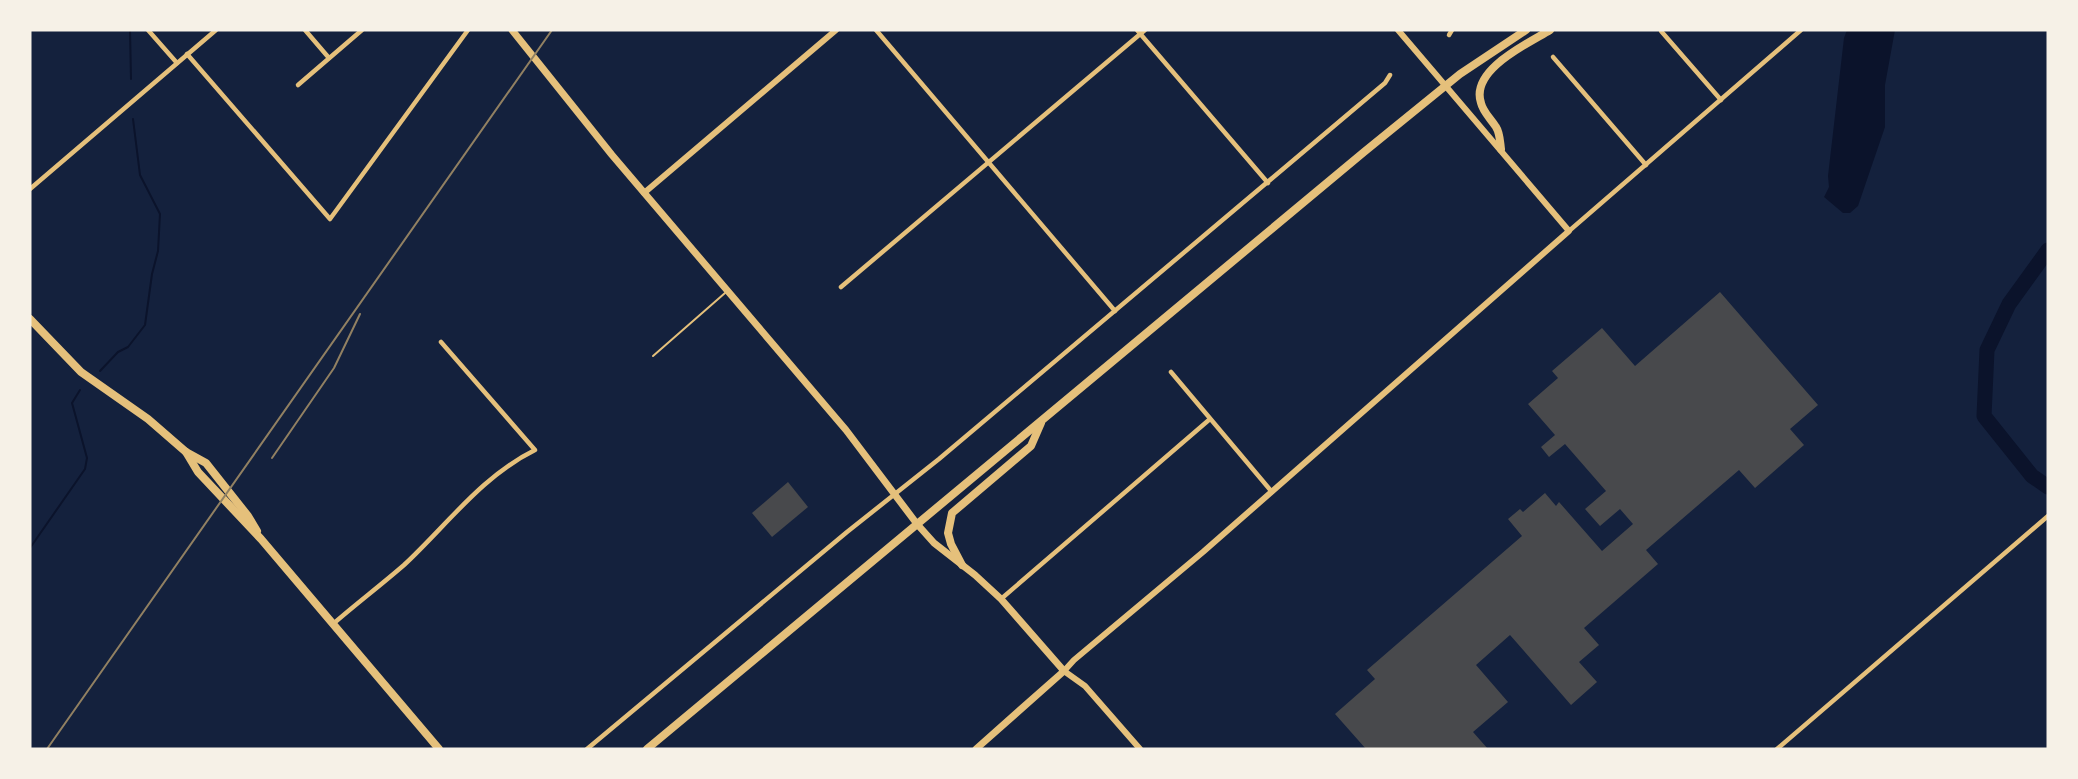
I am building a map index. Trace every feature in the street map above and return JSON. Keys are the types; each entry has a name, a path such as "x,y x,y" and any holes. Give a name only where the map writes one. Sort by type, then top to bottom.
{"main road":[{"path":"512,30 644,194 846,430 917,524 934,543 1001,599 1064,671 976,749"},
{"path":"647,749 1446,85 1474,63 1526,30"},
{"path":"1501,149 1498,129 1481,104 1479,97 1482,81 1497,64 1550,30"},
{"path":"30,319 81,372 148,419 186,452 206,463 248,516 261,539 439,749"},
{"path":"962,565 951,544 948,532 952,513 1031,446 1042,420"}],"street":[{"path":"148,30 177,63"},
{"path":"30,189 216,30"},
{"path":"305,30 329,58"},
{"path":"298,85 362,30"},
{"path":"187,54 330,219 468,30"},
{"path":"644,194 836,30"},
{"path":"876,30 1115,311"},
{"path":"1398,30 1569,231"},
{"path":"1140,749 1085,686 1064,671 1801,30"},
{"path":"842,287 1140,31 1268,183"},
{"path":"1661,31 1721,100"},
{"path":"1553,57 1646,165"},
{"path":"587,749 1268,183 1385,83 1390,75"},
{"path":"333,624 404,565 494,476 520,457 535,450 441,342"},
{"path":"1171,372 1272,492"},
{"path":"1001,599 1210,419"},
{"path":"1777,749 2048,516"}],"lane":[{"path":"653,356 728,291"}],"water":[{"path":"1847,30 1895,30 1885,85 1885,127 1858,206 1850,213 1843,213 1824,197 1829,187 1828,176 1844,38"}],"building":[{"path":"1720,292 1818,405 1790,429 1804,445 1755,488 1739,470 1646,550 1658,564 1584,628 1599,645 1579,662 1597,682 1571,705 1510,635 1476,665 1508,702 1473,732 1488,749 1366,749 1335,714 1375,679 1367,670 1522,536 1508,519 1520,509 1523,512 1545,493 1556,506 1559,502 1602,551 1633,524 1620,509 1600,526 1585,509 1606,491 1565,444 1549,457 1541,447 1555,435 1528,404 1558,378 1552,371 1602,328 1635,366"},
{"path":"788,482 808,507 772,537 752,513"}],"waterway":[{"path":"130,30 131,79"},
{"path":"100,371 118,352 128,347 145,325 152,274 158,251 160,214 140,175 133,119"},
{"path":"2048,250 2009,304 1987,350 1984,416 2032,476 2048,487"},
{"path":"30,548 85,469 87,458 72,403 80,390"}],"railway":[{"path":"47,749 552,30"},
{"path":"272,458 334,368 360,314"}]}
